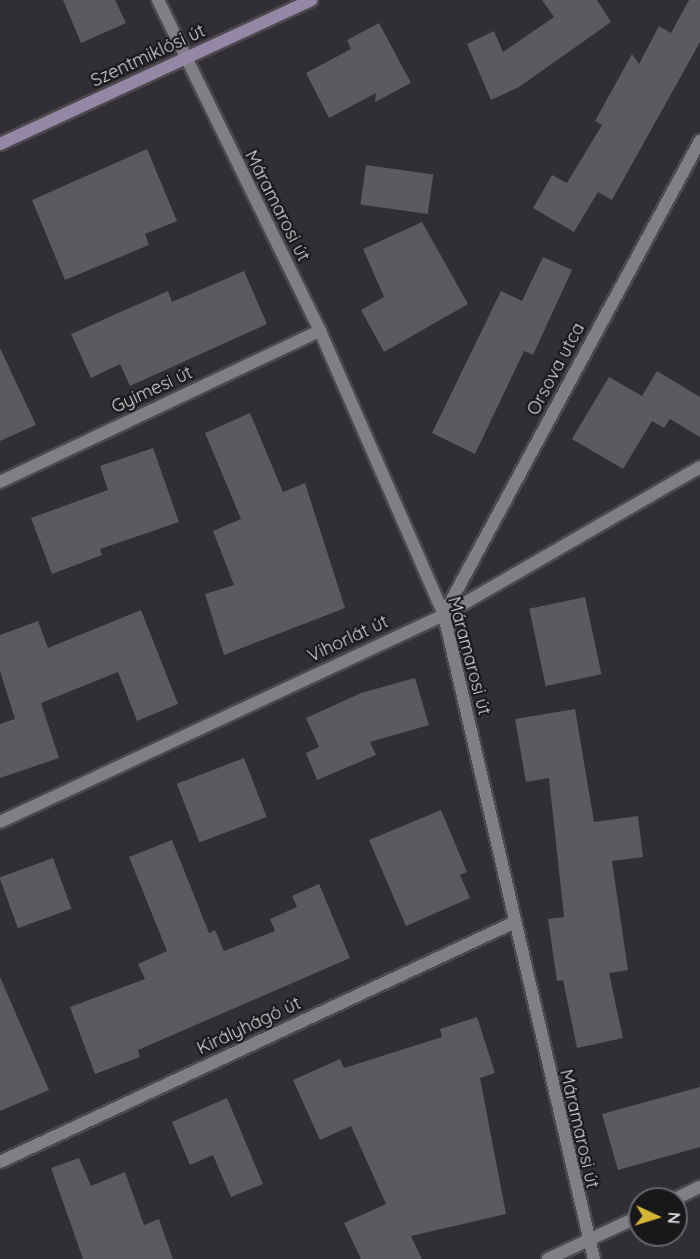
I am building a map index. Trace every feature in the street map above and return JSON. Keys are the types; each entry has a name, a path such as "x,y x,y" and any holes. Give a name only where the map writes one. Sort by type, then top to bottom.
{"street":[{"name":"Máramarosi út","path":"158,0 183,59 320,331 444,615 587,1241 594,1259"},
{"name":"Szentmiklósi út","path":"0,144 311,0"},
{"name":"Orsova utca","path":"444,615 700,141"},
{"name":"Gyimesi út","path":"0,482 320,331"},
{"name":"Vihorlát út","path":"0,822 444,615 700,467"},
{"name":"Királyhágó út","path":"0,1162 513,923"},
{"path":"548,1259 628,1222"}],"building":[{"path":"63,0 115,0 126,23 81,43"},
{"path":"542,0 597,0 611,22 519,87 491,100 467,44 494,31 503,52 554,17"},
{"path":"689,0 700,0 700,42 612,200 598,192 574,232 533,208 552,175 567,183 602,125 595,121 632,54 639,64 659,26 671,33"},
{"path":"379,23 411,83 375,102 376,93 329,118 306,73 351,49 347,40"},
{"path":"147,149 177,221 145,234 149,245 65,280 32,200"},
{"path":"366,165 433,174 428,214 360,205"},
{"path":"422,222 468,304 384,352 361,310 384,297 363,249"},
{"path":"543,257 572,270 533,355 524,351 475,454 432,433 501,291 522,301"},
{"path":"244,271 267,324 130,386 120,364 91,378 71,334 168,291 172,302"},
{"path":"0,348 36,425 0,441"},
{"path":"657,371 700,397 700,437 670,419 664,428 652,421 623,469 572,439 609,377 642,396"},
{"path":"250,413 283,492 305,483 345,608 224,655 205,594 234,585 213,531 241,519 205,433"},
{"path":"153,448 179,522 100,549 102,555 52,574 31,518 108,490 100,466"},
{"path":"585,597 601,674 546,686 529,609"},
{"path":"141,610 178,704 137,721 118,672 41,703 59,758 0,778 0,724 15,719 0,671 0,635 38,621 48,648"},
{"path":"415,678 429,725 370,742 376,755 317,780 306,753 319,747 306,718 361,693"},
{"path":"575,709 594,822 638,816 643,857 612,861 628,970 609,973 623,1038 577,1048 563,980 557,981 548,919 564,917 549,778 526,782 515,719"},
{"path":"244,758 267,817 199,843 177,784"},
{"path":"441,810 467,872 460,875 470,898 406,926 369,840"},
{"path":"172,840 209,933 215,930 224,951 275,931 270,919 297,907 292,896 319,884 350,958 138,1050 140,1057 95,1074 70,1007 145,979 138,964 167,951 129,857"},
{"path":"53,858 71,909 18,928 0,877"},
{"path":"0,977 49,1090 0,1111"},
{"path":"477,1017 495,1073 480,1078 506,1214 411,1236 422,1259 361,1259 344,1223 386,1204 351,1126 320,1140 293,1080 340,1059 344,1068 442,1037 440,1029"},
{"path":"700,1087 700,1147 618,1170 602,1114"},
{"path":"227,1098 263,1184 231,1197 213,1155 190,1165 172,1122"},
{"path":"79,1158 91,1186 125,1172 144,1225 159,1219 173,1259 83,1259 51,1168"}]}
